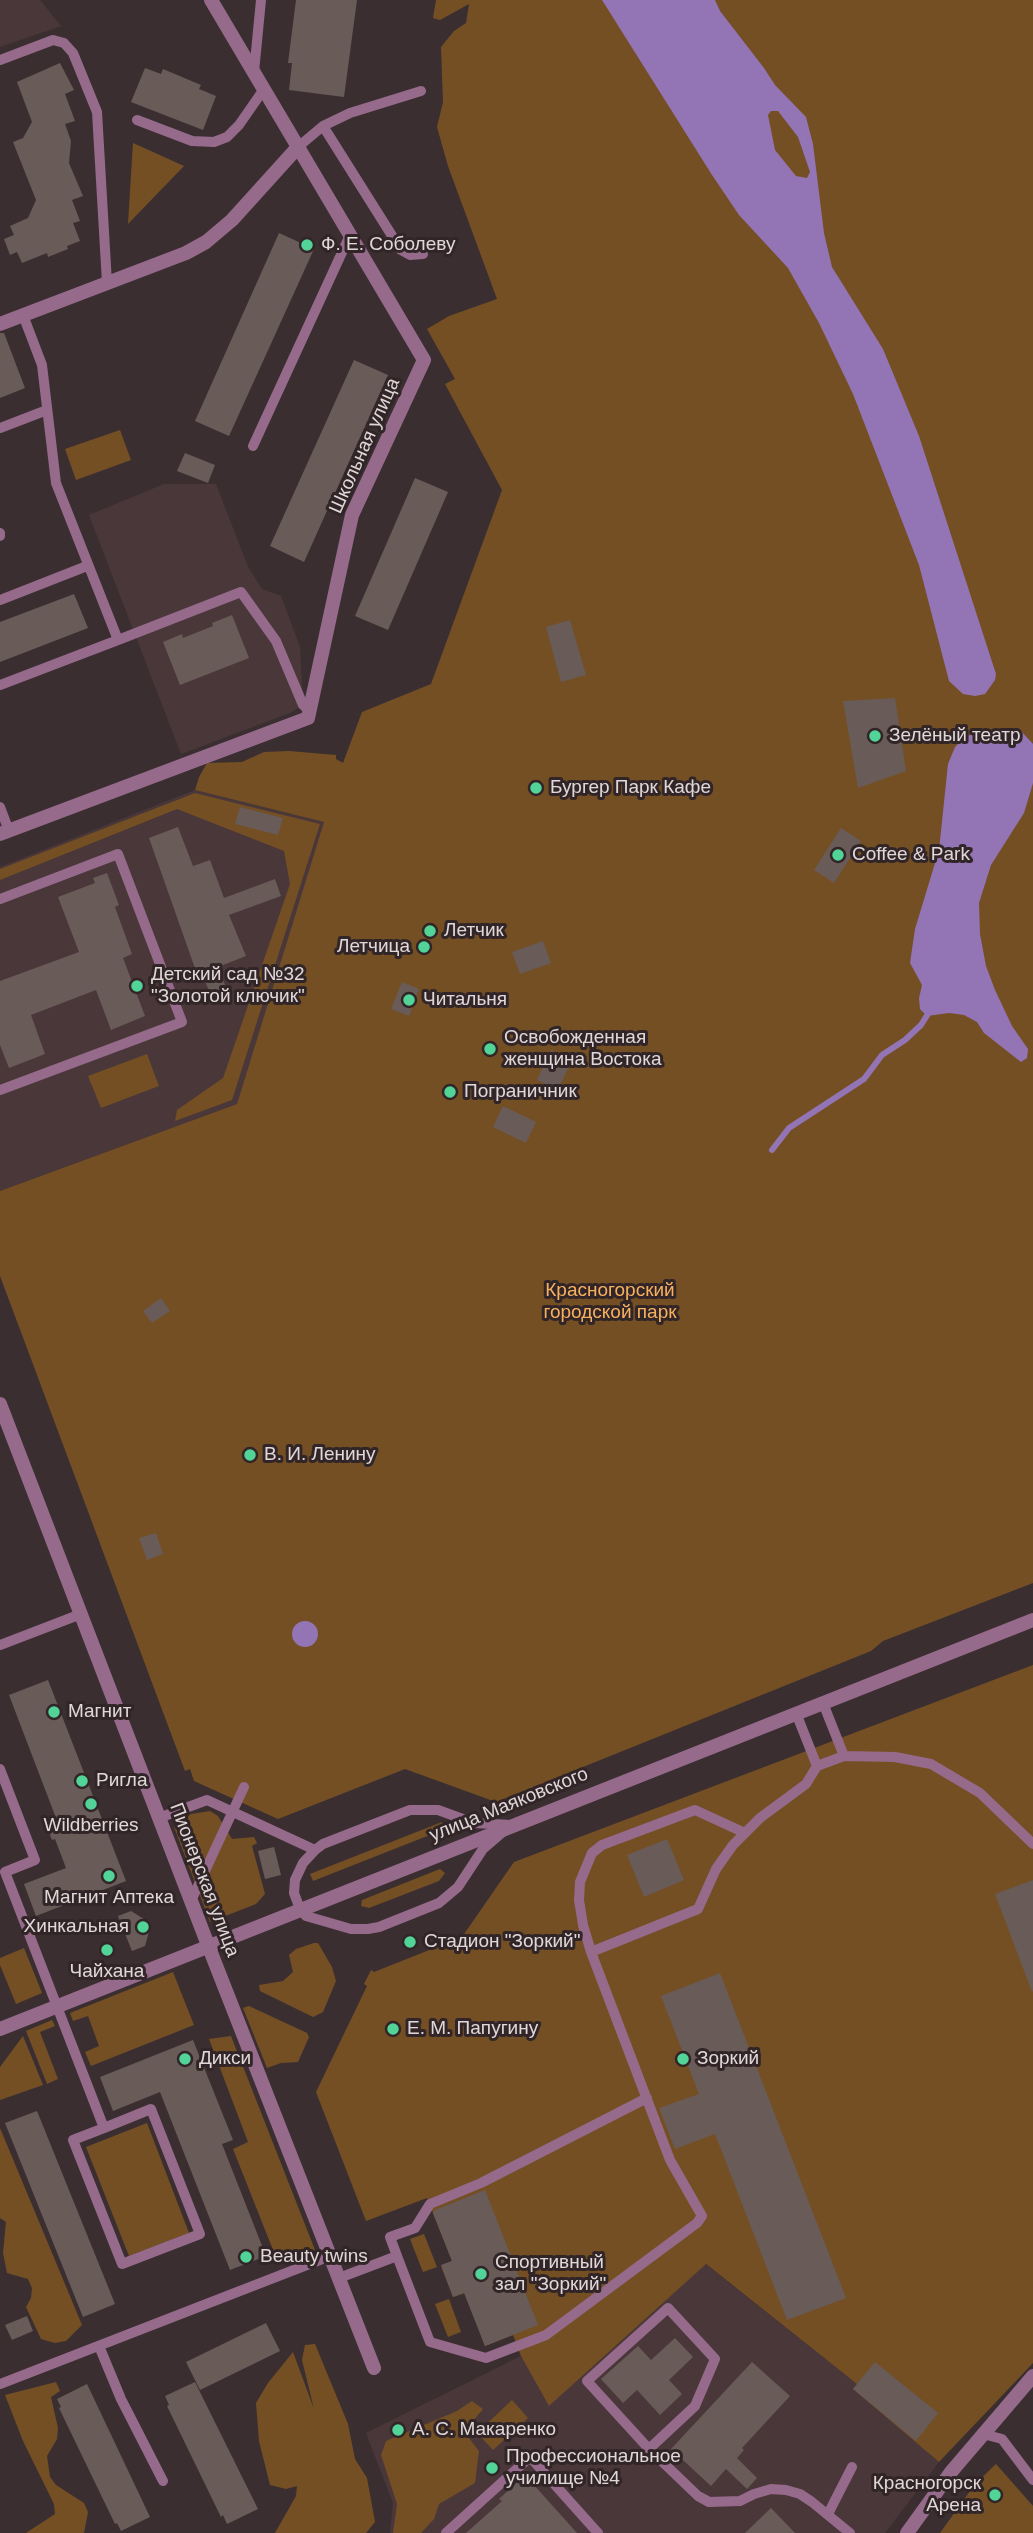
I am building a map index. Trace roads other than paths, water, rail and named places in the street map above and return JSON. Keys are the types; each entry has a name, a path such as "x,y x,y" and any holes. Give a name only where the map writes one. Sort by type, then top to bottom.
{"street":[{"name":"Школьная улица","path":"211,0 425,360 352,515 310,711"},
{"path":"0,324 186,253 206,242 232,220 298,146"},
{"path":"5,833 309,718 310,711"},
{"name":"Пионерская улица","path":"0,1404 374,2368"},
{"name":"улица Маяковского","path":"0,2029 1033,1620"},
{"path":"907,2533 951,2472 1033,2376"}],"lane":[{"path":"254,72 261,0"},
{"path":"0,60 53,40 64,43 74,53 97,112 107,283"},
{"path":"137,120 192,141 214,142 227,137 239,125 264,89"},
{"path":"298,146 323,126 350,113 421,91"},
{"path":"323,126 401,250 410,255 423,254"},
{"path":"253,446 351,235"},
{"path":"23,315 42,365 56,484 118,640"},
{"path":"0,428 47,410"},
{"path":"0,600 87,566"},
{"path":"0,685 242,592 276,641 303,705 310,711"},
{"path":"0,807 5,833"},
{"path":"0,899 118,854 182,1022 0,1090"},
{"path":"0,1645 81,1614"},
{"path":"823,1703 844,1756"},
{"path":"796,1713 817,1766"},
{"path":"591,1952 698,1909 716,1869 745,1833 760,1818 806,1784 817,1766 844,1756 895,1758 931,1764 980,1793 1033,1844"},
{"path":"0,1769 35,1860 3,1872 104,2127"},
{"path":"191,1901 244,1787"},
{"path":"159,1818 207,1800 315,1850"},
{"path":"410,1810 438,1810 474,1823 511,1825 483,1849 458,1887 439,1903 391,1922 368,1929 351,1929 306,1916 294,1893 295,1880 303,1863 323,1844 410,1810"},
{"path":"646,2098 481,2183 430,2204 415,2228 390,2237 430,2342 486,2358 546,2336 697,2223 702,2216 670,2160 591,1952 579,1900 580,1882 592,1853 602,1845 695,1810 745,1833"},
{"path":"151,2109 200,2235 122,2264 73,2140 104,2127 151,2109"},
{"path":"0,2384 330,2256"},
{"path":"339,2278 397,2256"},
{"path":"649,2449 695,2406 715,2359 668,2308 587,2381 649,2449 698,2496 709,2502 740,2501 771,2489 786,2490 800,2494 848,2532"},
{"path":"99,2346 121,2399 163,2482"},
{"path":"983,2434 1002,2439 1033,2480"},
{"path":"446,2533 530,2457 598,2533"},
{"path":"828,2514 852,2467"}],"waterway":[{"path":"772,1150 789,1128 864,1079 882,1055 905,1040 921,1025 931,1009"}],"place":[{"name":"Ф. Е. Соболеву","path":"307,245"},
{"name":"Зелёный театр","path":"875,736"},
{"name":"Бургер Парк Кафе","path":"536,788"},
{"name":"Coffee & Park","path":"838,855"},
{"name":"Летчик","path":"430,931"},
{"name":"Летчица","path":"424,947"},
{"name":"Детский сад №32 \"Золотой ключик\"","path":"137,986"},
{"name":"Читальня","path":"409,1000"},
{"name":"Освобожденная женщина Востока","path":"490,1049"},
{"name":"Пограничник","path":"450,1092"},
{"name":"В. И. Ленину","path":"250,1455"},
{"name":"Магнит","path":"54,1712"},
{"name":"Ригла","path":"82,1781"},
{"name":"Wildberries","path":"91,1804"},
{"name":"Магнит Аптека","path":"109,1876"},
{"name":"Хинкальная","path":"143,1927"},
{"name":"Стадион \"Зоркий\"","path":"410,1942"},
{"name":"Чайхана","path":"107,1950"},
{"name":"Е. М. Папугину","path":"393,2029"},
{"name":"Дикси","path":"185,2059"},
{"name":"Зоркий","path":"683,2059"},
{"name":"Beauty twins","path":"246,2257"},
{"name":"Спортивный зал \"Зоркий\"","path":"481,2274"},
{"name":"А. С. Макаренко","path":"398,2430"},
{"name":"Профессиональное училище №4","path":"492,2468"},
{"name":"Красногорск Арена","path":"995,2495"}],"park label":[{"name":"Красногорский городской парк","path":"610,1302"}]}
